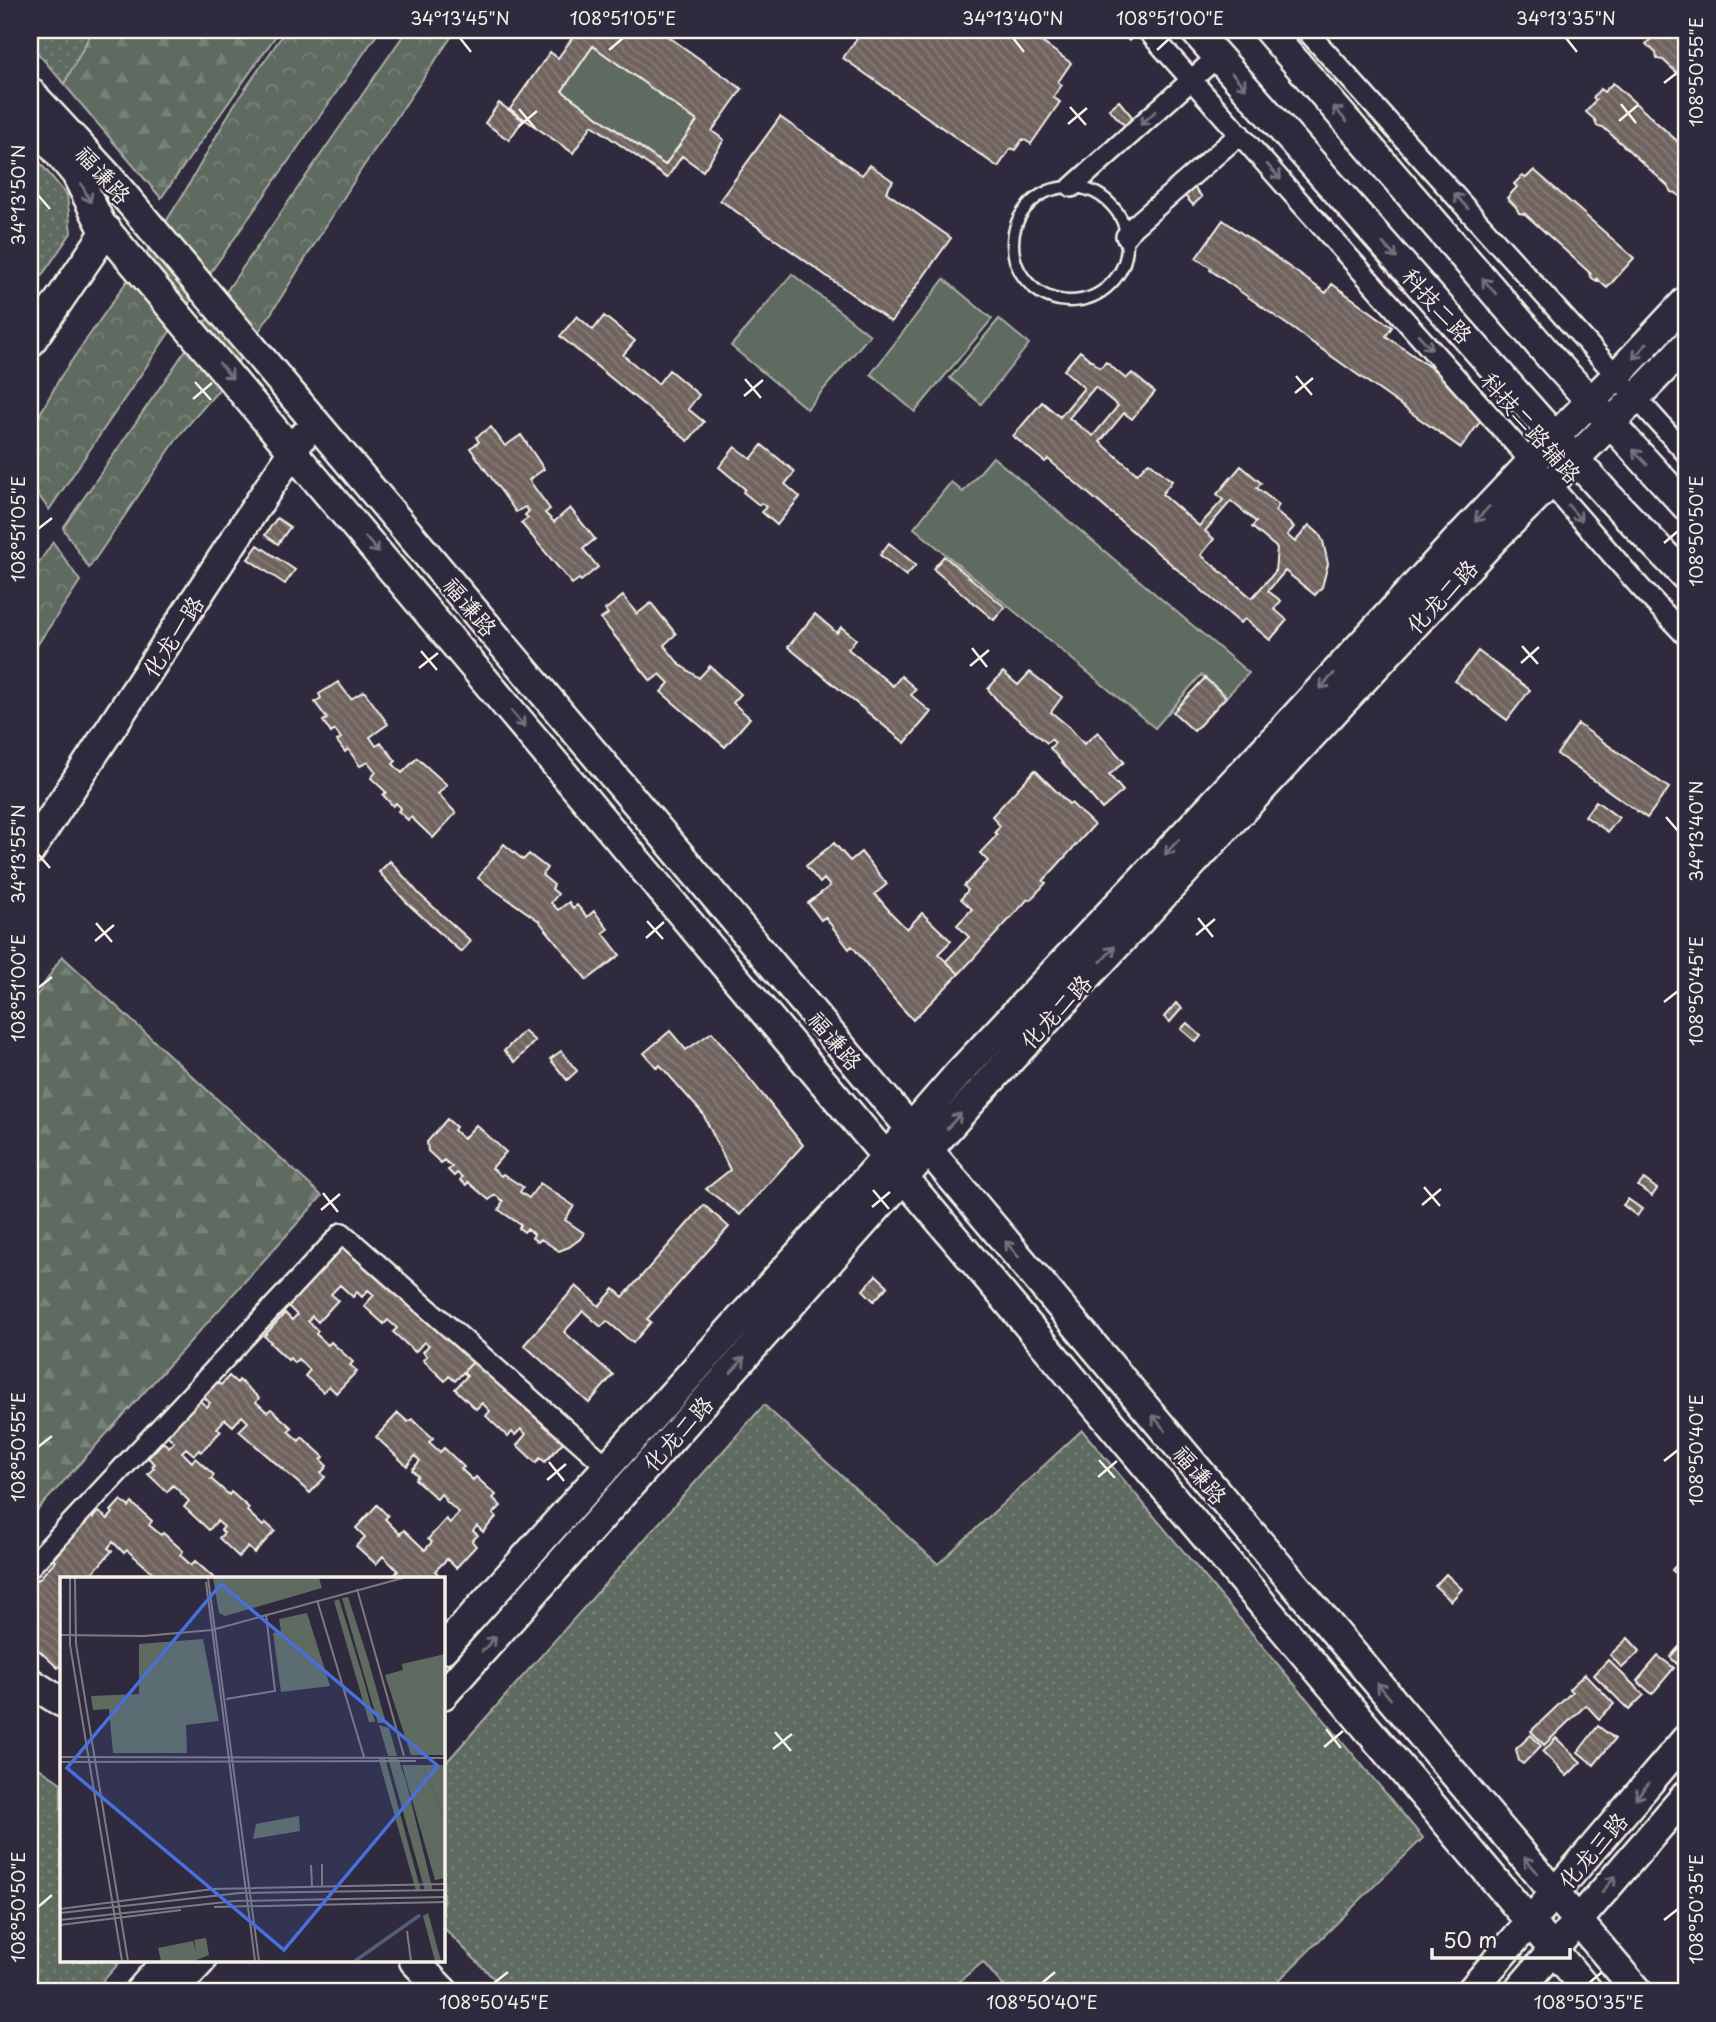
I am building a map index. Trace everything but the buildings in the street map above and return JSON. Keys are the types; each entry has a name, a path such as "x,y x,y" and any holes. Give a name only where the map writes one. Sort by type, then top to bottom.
{"street":[{"name":"科技二路辅路","path":"1147,30 1686,636"},
{"name":"科技二路","path":"1194,30 1555,437 1686,576"},
{"path":"1268,30 1590,402 1686,506"},
{"path":"1306,30 1686,453"},
{"path":"1072,187 1217,57"},
{"name":"福谦路","path":"30,92 106,174 1638,1992"},
{"name":"福谦路","path":"30,119 76,174 102,224 1589,1992"},
{"path":"1126,236 1240,134"},
{"path":"30,343 107,230"},
{"name":"化龙二路","path":"444,1694 895,1167 911,1129 959,1073 1271,743 1531,462 1686,301"},
{"name":"化龙二路","path":"444,1648 607,1466 895,1167 929,1150 1496,537 1637,398 1686,345"},
{"name":"化龙一路","path":"30,851 314,420"},
{"path":"30,1567 342,1233 607,1466"},
{"path":"30,1682 60,1702"},
{"name":"化龙三路","path":"1469,1992 1686,1739"},
{"name":"化龙三路","path":"1517,1992 1686,1795"},
{"path":"139,1992 165,1962"},
{"path":"172,1992 200,1962"},
{"path":"415,1962 444,1992"}],"lane":[{"path":"1072,187 1091,191 1108,202 1120,217 1126,236 1126,254 1120,271 1109,285 1094,295 1077,301 1059,300 1028,284 1018,269 1013,250 1014,230 1022,212 1035,198 1053,189 1072,187"}],"green space":[{"path":"30,30 93,30 64,84 30,44"},
{"path":"93,30 280,30 161,198 64,84"},
{"path":"286,30 380,30 185,309 143,258 234,105"},
{"path":"407,30 456,30 361,170 234,368 201,328"},
{"path":"593,46 697,121 665,165 562,91"},
{"path":"30,151 67,195 71,233 30,293"},
{"path":"134,271 177,321 49,510 30,483 30,432 61,376"},
{"path":"792,274 870,335 807,409 731,346"},
{"path":"944,279 992,319 915,412 871,374"},
{"path":"999,319 1029,344 981,404 950,378"},
{"path":"192,341 225,380 181,433 89,568 63,528"},
{"path":"993,457 1249,673 1227,696 1201,675 1155,728 914,528 951,482 963,492"},
{"path":"53,542 80,581 30,656 30,576"},
{"path":"62,956 322,1196 35,1513 30,1509 30,1006"},
{"path":"764,1405 938,1564 1082,1430 1423,1838 1267,1992 1008,1992 983,1962 946,1992 507,1992 444,1928 444,1765"},
{"path":"30,1762 60,1782 60,1962 120,1962 93,1992 30,1992"}]}
